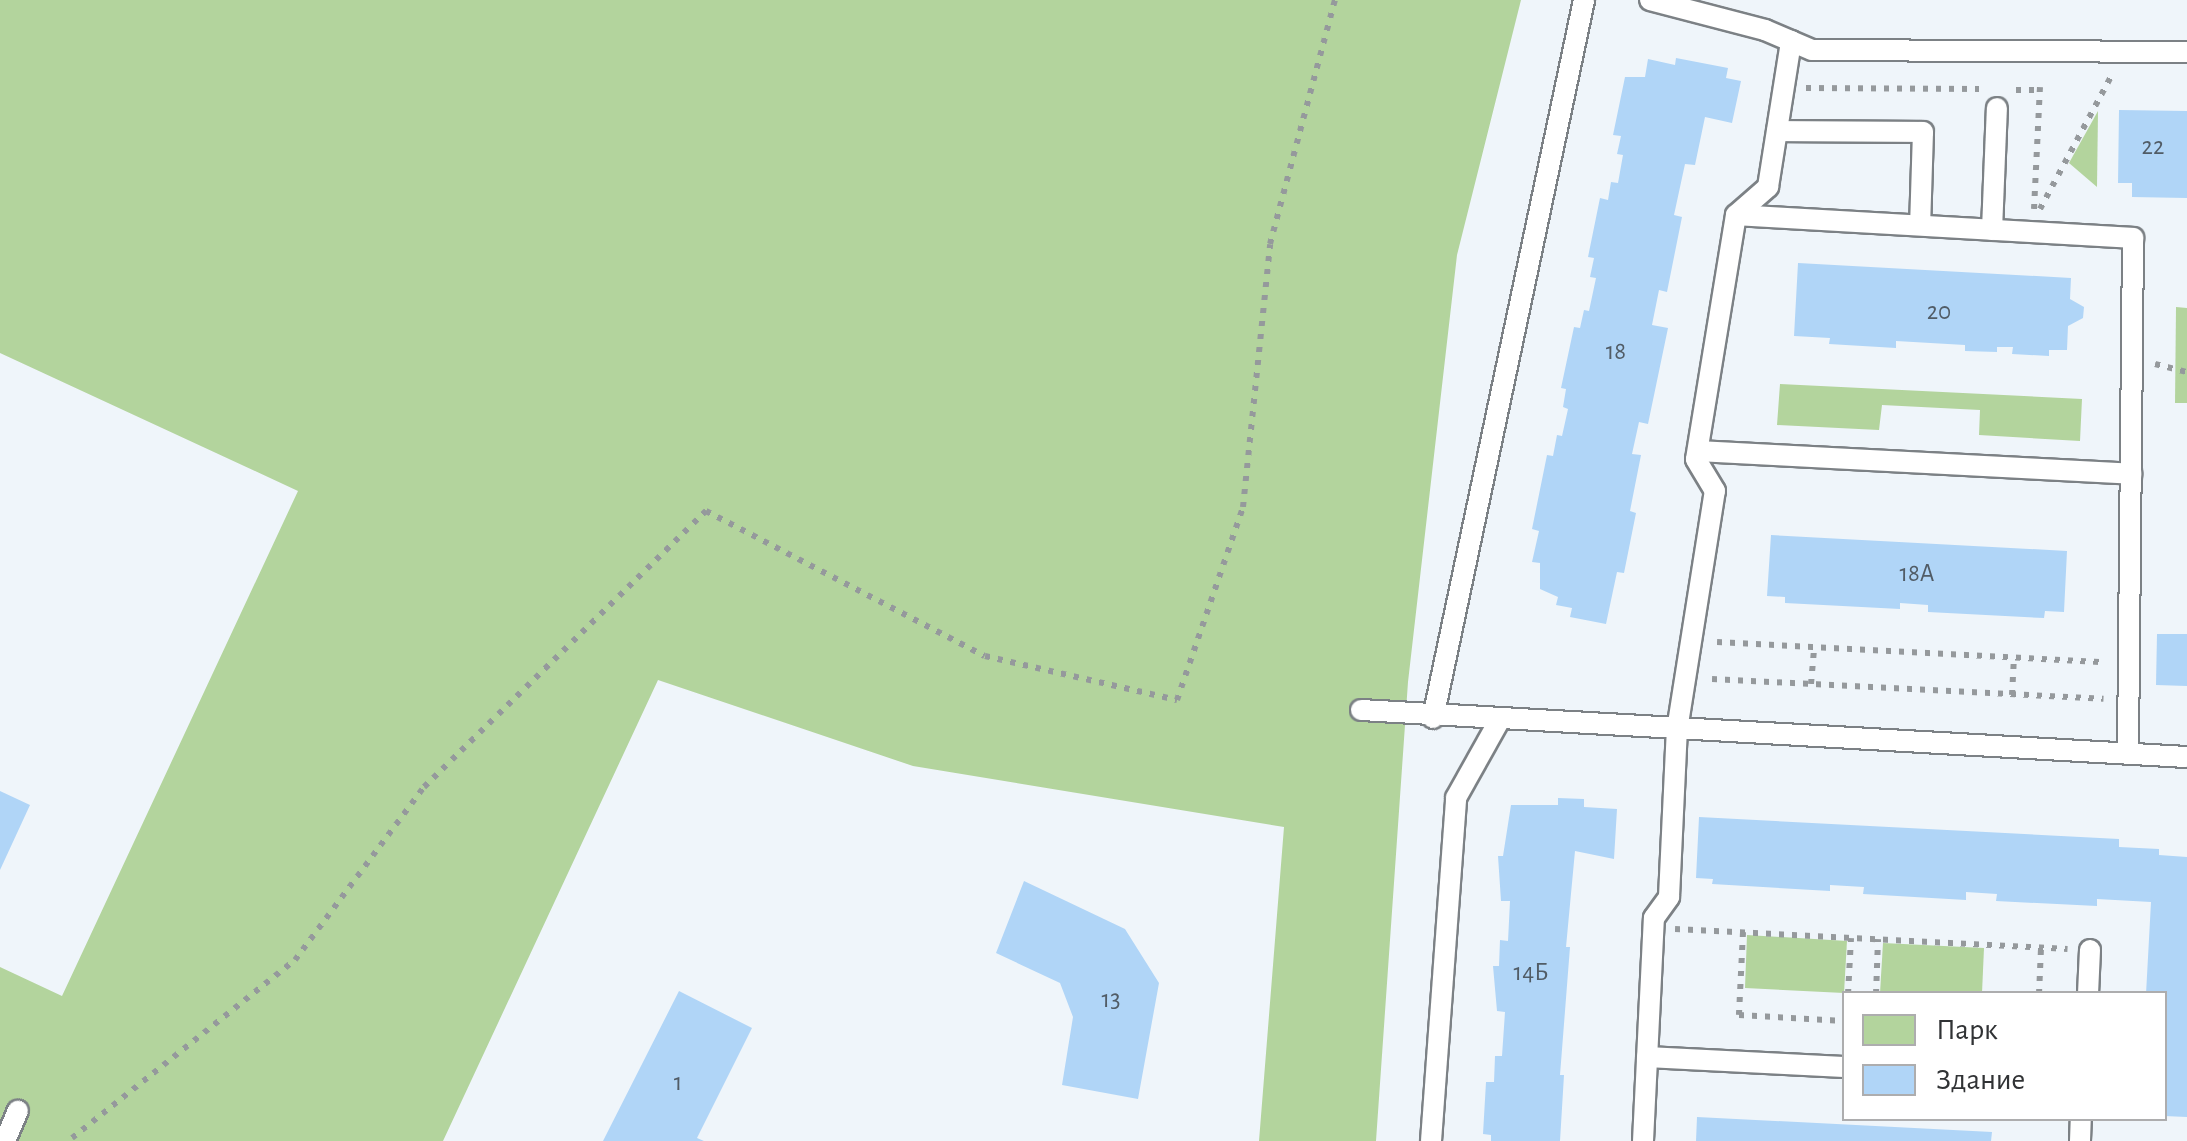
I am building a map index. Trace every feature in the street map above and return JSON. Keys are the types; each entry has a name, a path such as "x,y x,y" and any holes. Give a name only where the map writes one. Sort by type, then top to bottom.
{"lane":[{"path":"1434,718 1584,0"},
{"path":"1650,0 1765,30 1812,50 2187,52"},
{"path":"1643,1141 1654,918 1669,897 1676,730 1715,491 1696,459 1736,215 1768,187 1791,42"},
{"path":"1992,230 1999,99"},
{"path":"1777,131 1924,132 1920,225"},
{"path":"1736,215 2134,238 2128,754"},
{"path":"1698,451 2131,474"},
{"path":"1362,710 1434,718 2187,757"},
{"path":"1431,1141 1456,798 1499,721"},
{"path":"2088,991 2090,950"},
{"path":"1647,1057 1842,1067"},
{"path":"5,1141 18,1111"}],"path":[{"path":"72,1138 295,960 424,787 706,510 985,656 1177,700 1243,506 1270,244 1335,0"},
{"path":"2042,51 2034,220 2124,52"},
{"path":"1784,88 1981,89"},
{"path":"1999,99 2040,90"},
{"path":"2169,364 2187,372"},
{"path":"1691,640 2129,664"},
{"path":"1812,684 1814,647"},
{"path":"2012,695 2014,657"},
{"path":"1685,677 2128,700"},
{"path":"1654,928 2090,950"},
{"path":"1744,932 1739,1016 1842,1021"},
{"path":"1848,991 1851,938"},
{"path":"1876,991 1878,939"},
{"path":"2039,991 2041,948"}],"green space":[{"path":"0,0 1521,0 1457,255 1408,682 1376,1141 1259,1141 1284,827 913,766 658,680 443,1141 0,1141 0,967 62,996 298,491 0,353"},
{"path":"2098,111 2097,187 2069,163"},
{"path":"2176,307 2187,308 2187,403 2175,403"},
{"path":"1780,384 2082,399 2080,441 1979,435 1980,410 1882,405 1879,430 1777,425"},
{"path":"1747,935 1847,941 1842,993 1745,988"},
{"path":"1883,943 1984,948 1982,991 1880,991"}],"building":[{"path":"1676,58 1728,68 1726,78 1741,81 1732,123 1705,117 1695,165 1685,164 1674,215 1682,217 1667,292 1659,290 1652,325 1668,328 1648,424 1639,422 1632,454 1641,455 1630,511 1636,513 1624,573 1617,572 1606,624 1570,617 1572,608 1556,605 1558,597 1540,589 1540,563 1532,562 1539,531 1532,529 1547,455 1553,456 1568,409 1563,407 1566,389 1561,388 1574,327 1580,328 1584,310 1589,311 1596,278 1590,277 1594,258 1588,257 1600,198 1608,200 1611,182 1618,183 1623,155 1617,154 1621,136 1613,135 1625,77 1645,77 1648,59 1675,65"},
{"path":"2119,110 2187,111 2187,198 2132,197 2132,183 2118,183"},
{"path":"1798,263 2071,278 2070,299 2084,307 2083,318 2068,326 2067,350 2049,350 2049,356 2012,354 2013,347 1997,347 1997,352 1965,351 1965,345 1896,341 1896,348 1829,344 1830,338 1794,336"},
{"path":"1771,535 2067,551 2064,612 2045,611 2044,618 1928,612 1928,605 1900,603 1900,609 1785,603 1785,597 1767,596"},
{"path":"2157,634 2187,634 2187,686 2156,685"},
{"path":"0,791 30,805 0,870"},
{"path":"1558,798 1584,799 1584,807 1617,809 1614,859 1575,851 1566,947 1570,947 1560,1075 1564,1075 1560,1141 1491,1141 1491,1135 1483,1134 1486,1082 1494,1082 1495,1056 1502,1056 1505,1012 1497,1011 1493,966 1499,966 1500,940 1508,941 1510,901 1501,901 1498,856 1503,856 1511,805 1558,805"},
{"path":"1699,817 2119,839 2119,847 2159,849 2159,855 2187,857 2187,1117 2167,1116 2167,991 2146,991 2151,902 2097,899 2097,906 1996,901 1997,894 1966,892 1966,900 1863,894 1864,887 1830,885 1830,891 1712,884 1713,879 1696,878"},
{"path":"1024,881 1125,929 1159,983 1138,1099 1062,1085 1073,1017 1060,983 996,953"},
{"path":"679,991 752,1028 697,1138 704,1141 603,1141"},
{"path":"1697,1117 1992,1132 1991,1141 1696,1141"}]}
